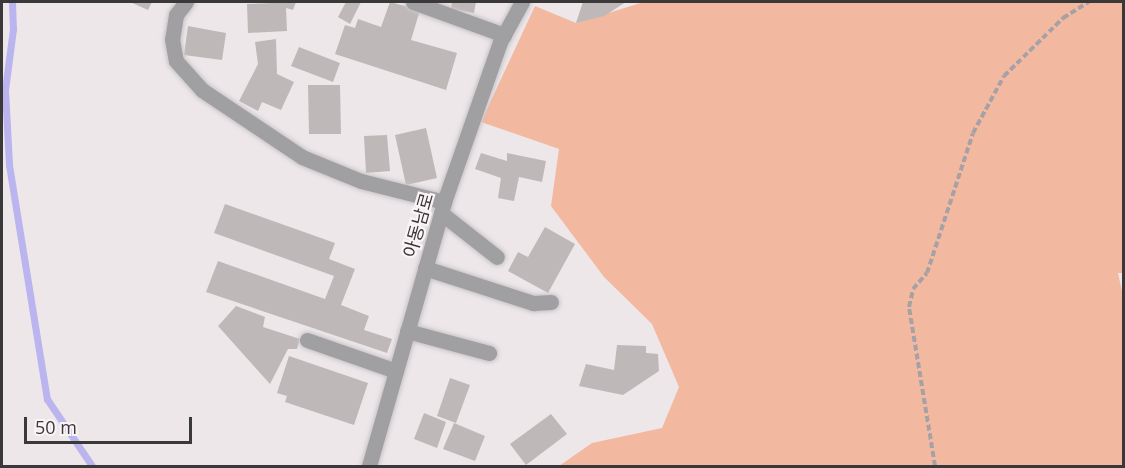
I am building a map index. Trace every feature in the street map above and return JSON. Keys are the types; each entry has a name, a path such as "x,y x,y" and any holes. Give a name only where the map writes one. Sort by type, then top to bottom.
{"street":[{"path":"186,2 174,31 176,61 202,90 302,157 361,181 442,208 497,256"},
{"path":"413,2 504,34"},
{"name":"아동남로","path":"369,466 442,208 504,34 522,2"},
{"path":"425,268 533,303 551,302"},
{"path":"407,331 489,353"},
{"path":"307,340 396,371"}],"path":[{"path":"935,466 909,307 913,290 927,273 973,133 1004,76 1063,18 1089,2"}],"shaded area":[{"path":"644,2 1123,2 1124,273 1118,273 1124,300 1123,466 559,466 592,443 662,428 679,387 652,324 604,277 551,206 559,149 481,122 535,6 576,23"}],"building":[{"path":"130,2 152,2 148,10"},
{"path":"296,2 293,10 286,8 287,31 248,33 247,4"},
{"path":"346,2 361,2 350,24 338,17"},
{"path":"390,2 420,10 411,40 457,53 446,90 335,54 345,25 355,28 358,19 381,27"},
{"path":"452,2 476,2 474,13 451,9"},
{"path":"583,2 626,2 604,16 576,23"},
{"path":"188,26 226,33 222,60 184,55"},
{"path":"276,39 277,74 294,82 281,110 262,102 258,111 239,101 258,64 255,42"},
{"path":"299,47 340,63 333,82 291,66"},
{"path":"308,85 340,85 341,134 309,134"},
{"path":"426,128 437,178 406,185 395,135"},
{"path":"387,135 390,171 366,173 364,136"},
{"path":"481,153 507,161 507,153 546,161 542,182 519,177 514,201 498,198 501,178 475,169"},
{"path":"225,204 335,243 329,259 355,269 341,305 369,316 364,330 392,339 387,353 206,292 218,261 325,299 334,276 214,233"},
{"path":"545,227 575,244 548,293 508,271 518,252 528,257"},
{"path":"236,306 265,317 263,327 300,339 297,349 288,349 270,384 218,326"},
{"path":"617,345 646,346 646,353 658,354 659,371 623,395 579,386 586,364 614,370"},
{"path":"289,356 368,383 354,425 285,402 287,396 277,393"},
{"path":"450,378 470,385 456,423 437,416"},
{"path":"424,413 446,422 437,448 414,439"},
{"path":"551,414 567,434 526,465 510,444"},
{"path":"454,423 485,436 475,461 443,449"}],"waterway":[{"path":"12,2 13,29 5,90 9,165 47,399 92,466"}]}
